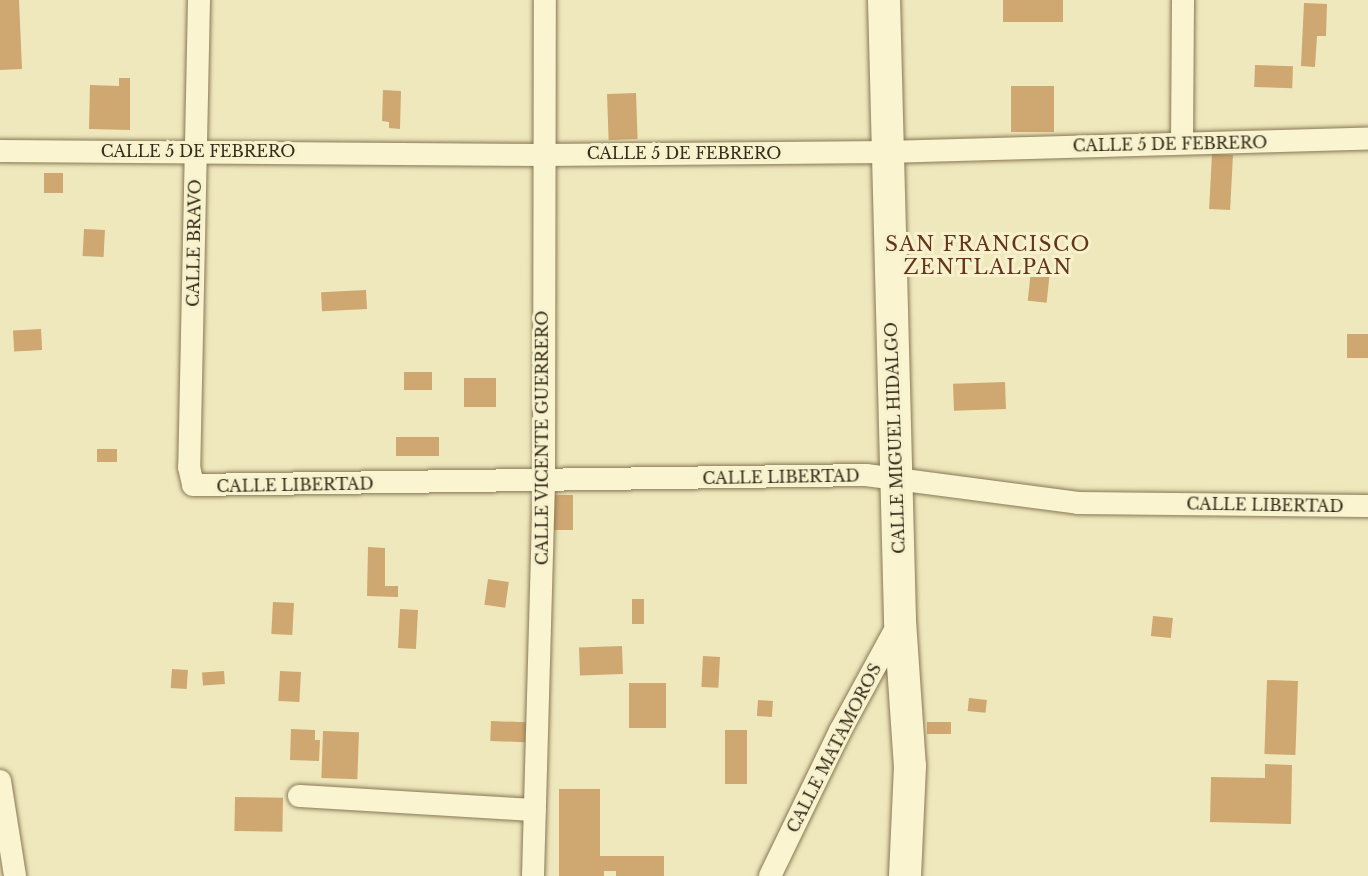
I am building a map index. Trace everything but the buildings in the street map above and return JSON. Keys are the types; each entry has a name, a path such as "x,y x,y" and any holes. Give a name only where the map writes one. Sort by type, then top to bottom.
{"street":[{"name":"CALLE BRAVO","path":"193,485 189,467 199,0"},
{"name":"CALLE VICENTE GUERRERO","path":"533,876 544,480 545,0"},
{"name":"CALLE MIGUEL HIDALGO","path":"884,0 900,621 910,766 905,876"},
{"path":"1182,143 1184,0"},
{"name":"CALLE 5 DE FEBRERO","path":"0,151 543,154 888,152 1368,139"},
{"name":"CALLE LIBERTAD","path":"193,485 866,476 1078,503 1368,506"},
{"name":"CALLE MATAMOROS","path":"770,876 840,731 900,621"},
{"path":"0,781 15,876"},
{"path":"299,796 535,810"}],"district":[{"name":"SAN FRANCISCO ZENTLALPAN","path":"988,256"}]}
